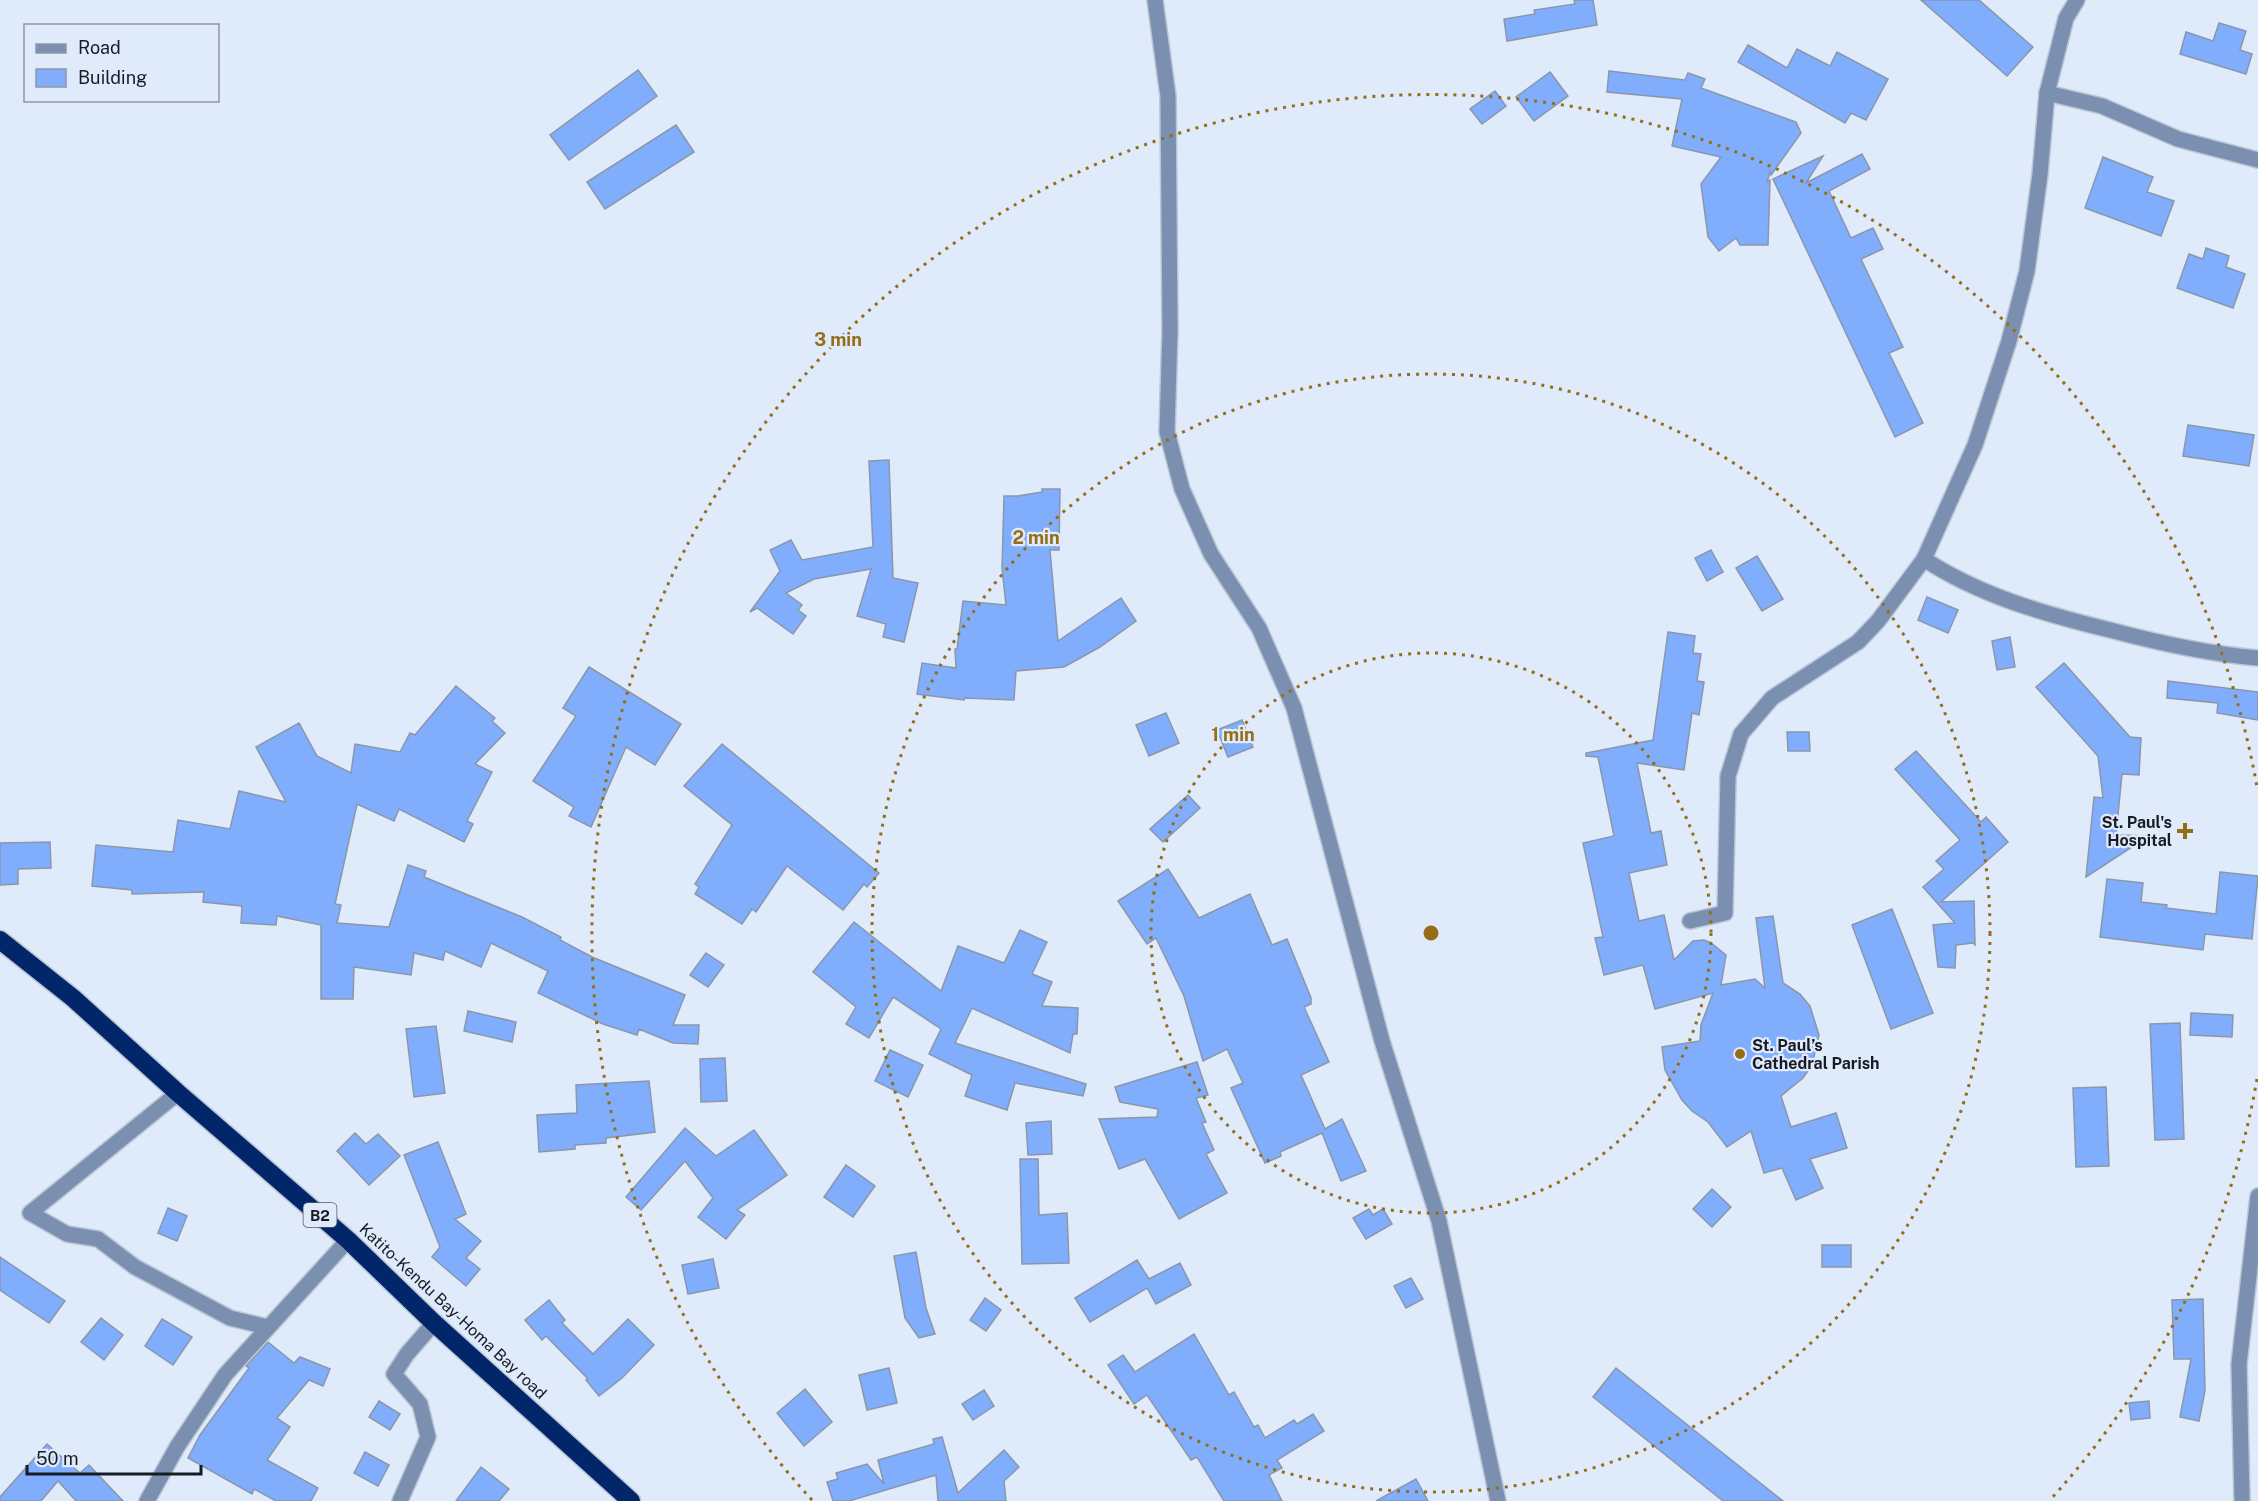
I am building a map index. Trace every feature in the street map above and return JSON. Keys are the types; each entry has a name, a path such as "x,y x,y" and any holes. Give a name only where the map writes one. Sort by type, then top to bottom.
{"highway":[{"name":"Katito-Kendu Bay-Homa Bay road","path":"0,940 73,998 178,1093 348,1240 434,1323 631,1501"}],"street":[{"path":"1155,0 1168,96 1170,330 1167,432 1182,489 1206,543 1259,628 1294,708 1382,1041 1439,1221 1498,1501"},
{"path":"1690,921 1725,913 1728,776 1742,734 1773,698 1858,642 1878,621 1924,559 1975,445 2011,331 2027,271 2040,174 2047,93 2066,18 2077,0"},
{"path":"2047,93 2102,106 2178,139 2258,160"},
{"path":"1924,559 1952,578 2001,598 2073,621 2222,655 2258,658"},
{"path":"178,1093 30,1213 67,1234 98,1239 135,1267 230,1318 267,1326"},
{"path":"2242,1501 2239,1364 2258,1196"},
{"path":"147,1501 177,1447 219,1384 267,1326 348,1240"},
{"path":"400,1501 428,1437 420,1404 394,1374 407,1354 434,1323"}],"building":[{"path":"1574,0 1593,0 1597,25 1507,41 1504,19 1535,14 1534,10 1575,4"},
{"path":"1921,0 1979,0 2033,47 2007,76"},
{"path":"2219,23 2246,31 2240,50 2252,54 2246,74 2180,54 2186,32 2213,41"},
{"path":"1748,45 1787,68 1797,49 1830,66 1837,52 1888,79 1866,120 1851,113 1845,123 1738,62"},
{"path":"638,70 657,96 569,160 550,135"},
{"path":"1609,71 1685,80 1688,73 1705,79 1701,88 1796,122 1801,133 1771,175 1770,172 1767,182 1770,180 1768,245 1740,245 1736,238 1719,251 1708,237 1701,184 1721,157 1672,146 1682,99 1607,92"},
{"path":"1550,72 1568,96 1534,121 1516,97"},
{"path":"1495,91 1506,106 1482,124 1470,109"},
{"path":"676,125 694,152 605,209 587,182"},
{"path":"1862,154 1870,169 1829,191 1851,238 1873,228 1883,249 1861,259 1903,347 1889,353 1923,423 1895,437 1773,179 1823,156 1806,183"},
{"path":"2103,157 2153,177 2147,192 2174,201 2161,236 2085,208"},
{"path":"2206,248 2229,256 2226,267 2245,274 2233,308 2177,288 2189,254 2203,259"},
{"path":"2188,425 2254,435 2249,466 2183,456"},
{"path":"889,460 893,578 918,583 904,642 883,637 886,624 857,616 871,569 814,579 786,593 802,605 798,610 806,616 793,634 757,608 750,612 780,571 770,550 791,540 802,560 873,547 869,461"},
{"path":"1042,489 1060,489 1059,550 1050,550 1058,641 1121,598 1136,621 1100,647 1064,667 1016,671 1014,700 965,698 964,700 917,694 922,663 956,668 955,649 957,649 963,601 1006,605 1002,568 1004,496 1042,492"},
{"path":"1711,550 1723,572 1707,581 1695,558"},
{"path":"1757,556 1783,599 1762,611 1736,568"},
{"path":"1927,597 1958,610 1948,633 1918,620"},
{"path":"1668,632 1695,636 1693,653 1701,654 1697,681 1704,682 1699,715 1692,713 1684,770 1637,763 1651,833 1661,831 1667,865 1629,873 1639,921 1664,915 1674,960 1693,941 1704,940 1711,943 1726,955 1721,985 1755,979 1765,988 1756,918 1773,916 1783,983 1800,994 1810,1006 1819,1035 1812,1065 1803,1078 1781,1096 1791,1127 1836,1113 1847,1148 1810,1159 1823,1188 1796,1200 1782,1168 1764,1173 1751,1131 1727,1147 1708,1122 1692,1111 1682,1100 1665,1070 1662,1047 1700,1041 1701,1025 1713,993 1655,1009 1643,965 1604,975 1595,938 1603,937 1583,843 1614,836 1598,757 1586,756 1586,753 1653,740"},
{"path":"2010,637 2015,667 1997,670 1992,641"},
{"path":"2064,663 2130,737 2141,738 2139,775 2122,774 2116,835 2149,836 2086,877 2094,797 2103,798 2098,756 2036,687"},
{"path":"589,667 681,724 655,765 626,747 591,827 569,816 574,807 533,781 576,716 563,708"},
{"path":"2168,681 2258,692 2258,720 2217,713 2218,703 2167,698"},
{"path":"456,686 495,718 492,721 505,733 475,764 492,772 467,821 473,824 464,842 399,809 394,821 357,804 335,904 341,905 337,923 389,927 408,865 426,871 424,877 522,917 561,937 560,940 592,957 685,995 673,1025 699,1025 698,1044 673,1043 639,1029 637,1035 603,1024 538,993 548,971 491,943 481,967 445,951 443,960 414,953 411,975 354,967 353,999 321,999 321,925 277,916 276,925 241,923 242,906 203,902 204,892 132,894 132,890 92,886 96,845 173,852 178,820 230,829 239,791 286,802 256,747 299,723 317,756 351,773 355,744 400,752 410,733 415,735"},
{"path":"1166,713 1179,743 1149,756 1136,725"},
{"path":"1242,720 1253,747 1228,757 1217,730"},
{"path":"1787,732 1809,732 1810,751 1788,751"},
{"path":"722,744 879,873 867,887 864,884 843,910 787,866 756,912 752,909 742,924 695,894 699,887 695,884 732,825 684,786"},
{"path":"1916,751 1981,822 1986,817 2008,842 1941,902 1974,901 1975,945 1973,943 1956,945 1955,968 1938,967 1933,925 1955,923 1923,887 1944,869 1936,861 1960,840 1895,769"},
{"path":"1188,795 1200,808 1163,842 1150,829"},
{"path":"50,842 51,868 18,869 18,884 0,885 0,843"},
{"path":"1168,869 1199,918 1250,894 1272,945 1287,939 1311,998 1311,1004 1304,1007 1329,1062 1301,1075 1325,1129 1342,1119 1366,1171 1341,1181 1322,1133 1280,1152 1281,1156 1265,1163 1231,1088 1243,1083 1227,1049 1203,1061 1184,996 1156,938 1147,944 1118,901"},
{"path":"2220,872 2258,876 2252,939 2205,934 2203,950 2100,937 2107,879 2143,883 2141,902 2167,905 2166,908 2216,914"},
{"path":"1892,909 1933,1013 1891,1029 1852,925"},
{"path":"854,922 941,991 958,946 1004,963 1020,930 1047,942 1032,974 1052,982 1042,1006 1078,1008 1077,1034 1073,1034 1070,1053 972,1008 955,1043 1086,1084 1083,1096 1015,1083 1007,1110 965,1096 972,1075 929,1054 941,1029 893,997 869,1038 846,1024 856,1007 813,972"},
{"path":"706,953 724,965 708,987 690,975"},
{"path":"468,1011 516,1022 512,1042 464,1031"},
{"path":"2191,1013 2233,1015 2232,1037 2190,1035"},
{"path":"2180,1023 2184,1139 2155,1140 2150,1024"},
{"path":"436,1026 445,1093 414,1097 406,1029"},
{"path":"890,1050 923,1065 908,1097 875,1081"},
{"path":"725,1058 727,1101 701,1102 700,1059"},
{"path":"1197,1062 1208,1095 1196,1098 1206,1122 1202,1123 1214,1150 1206,1154 1227,1193 1179,1219 1145,1159 1119,1169 1099,1119 1157,1117 1158,1109 1120,1102 1115,1087"},
{"path":"649,1081 655,1132 606,1138 606,1143 575,1145 575,1149 539,1152 537,1115 577,1113 576,1085"},
{"path":"2106,1087 2109,1166 2076,1167 2073,1088"},
{"path":"1051,1121 1052,1154 1028,1155 1026,1123"},
{"path":"685,1128 716,1156 754,1130 787,1175 737,1210 745,1215 726,1239 698,1217 713,1198 685,1161 641,1210 626,1197"},
{"path":"355,1133 366,1144 378,1134 400,1156 369,1185 337,1151"},
{"path":"438,1142 466,1214 455,1219 481,1241 466,1258 480,1269 466,1286 432,1257 440,1247 404,1155"},
{"path":"1020,1159 1038,1159 1039,1215 1067,1213 1069,1263 1022,1264"},
{"path":"846,1165 875,1186 853,1217 824,1197"},
{"path":"1712,1189 1731,1207 1712,1227 1693,1209"},
{"path":"168,1208 187,1216 177,1241 158,1233"},
{"path":"1369,1209 1373,1215 1383,1209 1392,1224 1366,1239 1353,1218"},
{"path":"1822,1245 1851,1245 1851,1267 1822,1267"},
{"path":"916,1252 926,1308 935,1334 919,1338 905,1318 894,1256"},
{"path":"0,1257 65,1301 49,1323 0,1290"},
{"path":"713,1259 719,1288 688,1294 682,1265"},
{"path":"1137,1260 1149,1279 1180,1263 1191,1285 1156,1304 1147,1288 1090,1322 1075,1298"},
{"path":"1411,1278 1423,1299 1406,1308 1394,1286"},
{"path":"985,1298 1001,1310 986,1331 970,1320"},
{"path":"2203,1299 2205,1391 2199,1421 2180,1417 2191,1359 2174,1359 2172,1300"},
{"path":"549,1300 565,1320 562,1323 593,1354 628,1319 654,1345 622,1378 599,1396 586,1380 588,1379 546,1336 542,1340 525,1320"},
{"path":"101,1318 123,1335 104,1360 81,1342"},
{"path":"162,1319 192,1337 173,1365 145,1346"},
{"path":"1194,1334 1229,1395 1234,1392 1254,1427 1258,1425 1265,1438 1294,1420 1297,1424 1313,1414 1324,1431 1277,1460 1282,1468 1269,1475 1282,1501 1224,1501 1197,1457 1191,1460 1147,1395 1134,1404 1108,1365 1123,1355 1135,1372"},
{"path":"268,1342 294,1363 300,1357 330,1369 323,1386 309,1380 277,1418 290,1427 267,1460 318,1488 311,1501 276,1501 254,1489 252,1494 188,1458 200,1435 249,1368 246,1366"},
{"path":"889,1368 897,1403 867,1410 859,1375"},
{"path":"1616,1368 1783,1501 1723,1501 1593,1397"},
{"path":"805,1389 832,1422 804,1446 777,1413"},
{"path":"984,1390 994,1406 973,1420 962,1404"},
{"path":"379,1401 400,1414 390,1430 369,1417"},
{"path":"2149,1401 2150,1418 2131,1420 2129,1403"},
{"path":"942,1437 958,1493 1004,1450 1019,1467 1004,1481 1006,1501 938,1501 936,1475 849,1501 833,1501 827,1482 838,1479 836,1473 867,1464 884,1484 878,1460 934,1444 933,1439"},
{"path":"47,1444 80,1473 89,1465 123,1501 76,1501 58,1481 41,1501 0,1501 0,1497"},
{"path":"365,1452 389,1465 378,1486 354,1473"},
{"path":"481,1467 509,1489 499,1501 456,1501"},
{"path":"1416,1479 1428,1501 1376,1501"}],"place":[{"name":"St. Paul's Hospital","path":"2185,831"},
{"name":"St. Paul’s Cathedral Parish","path":"1740,1054"}]}
